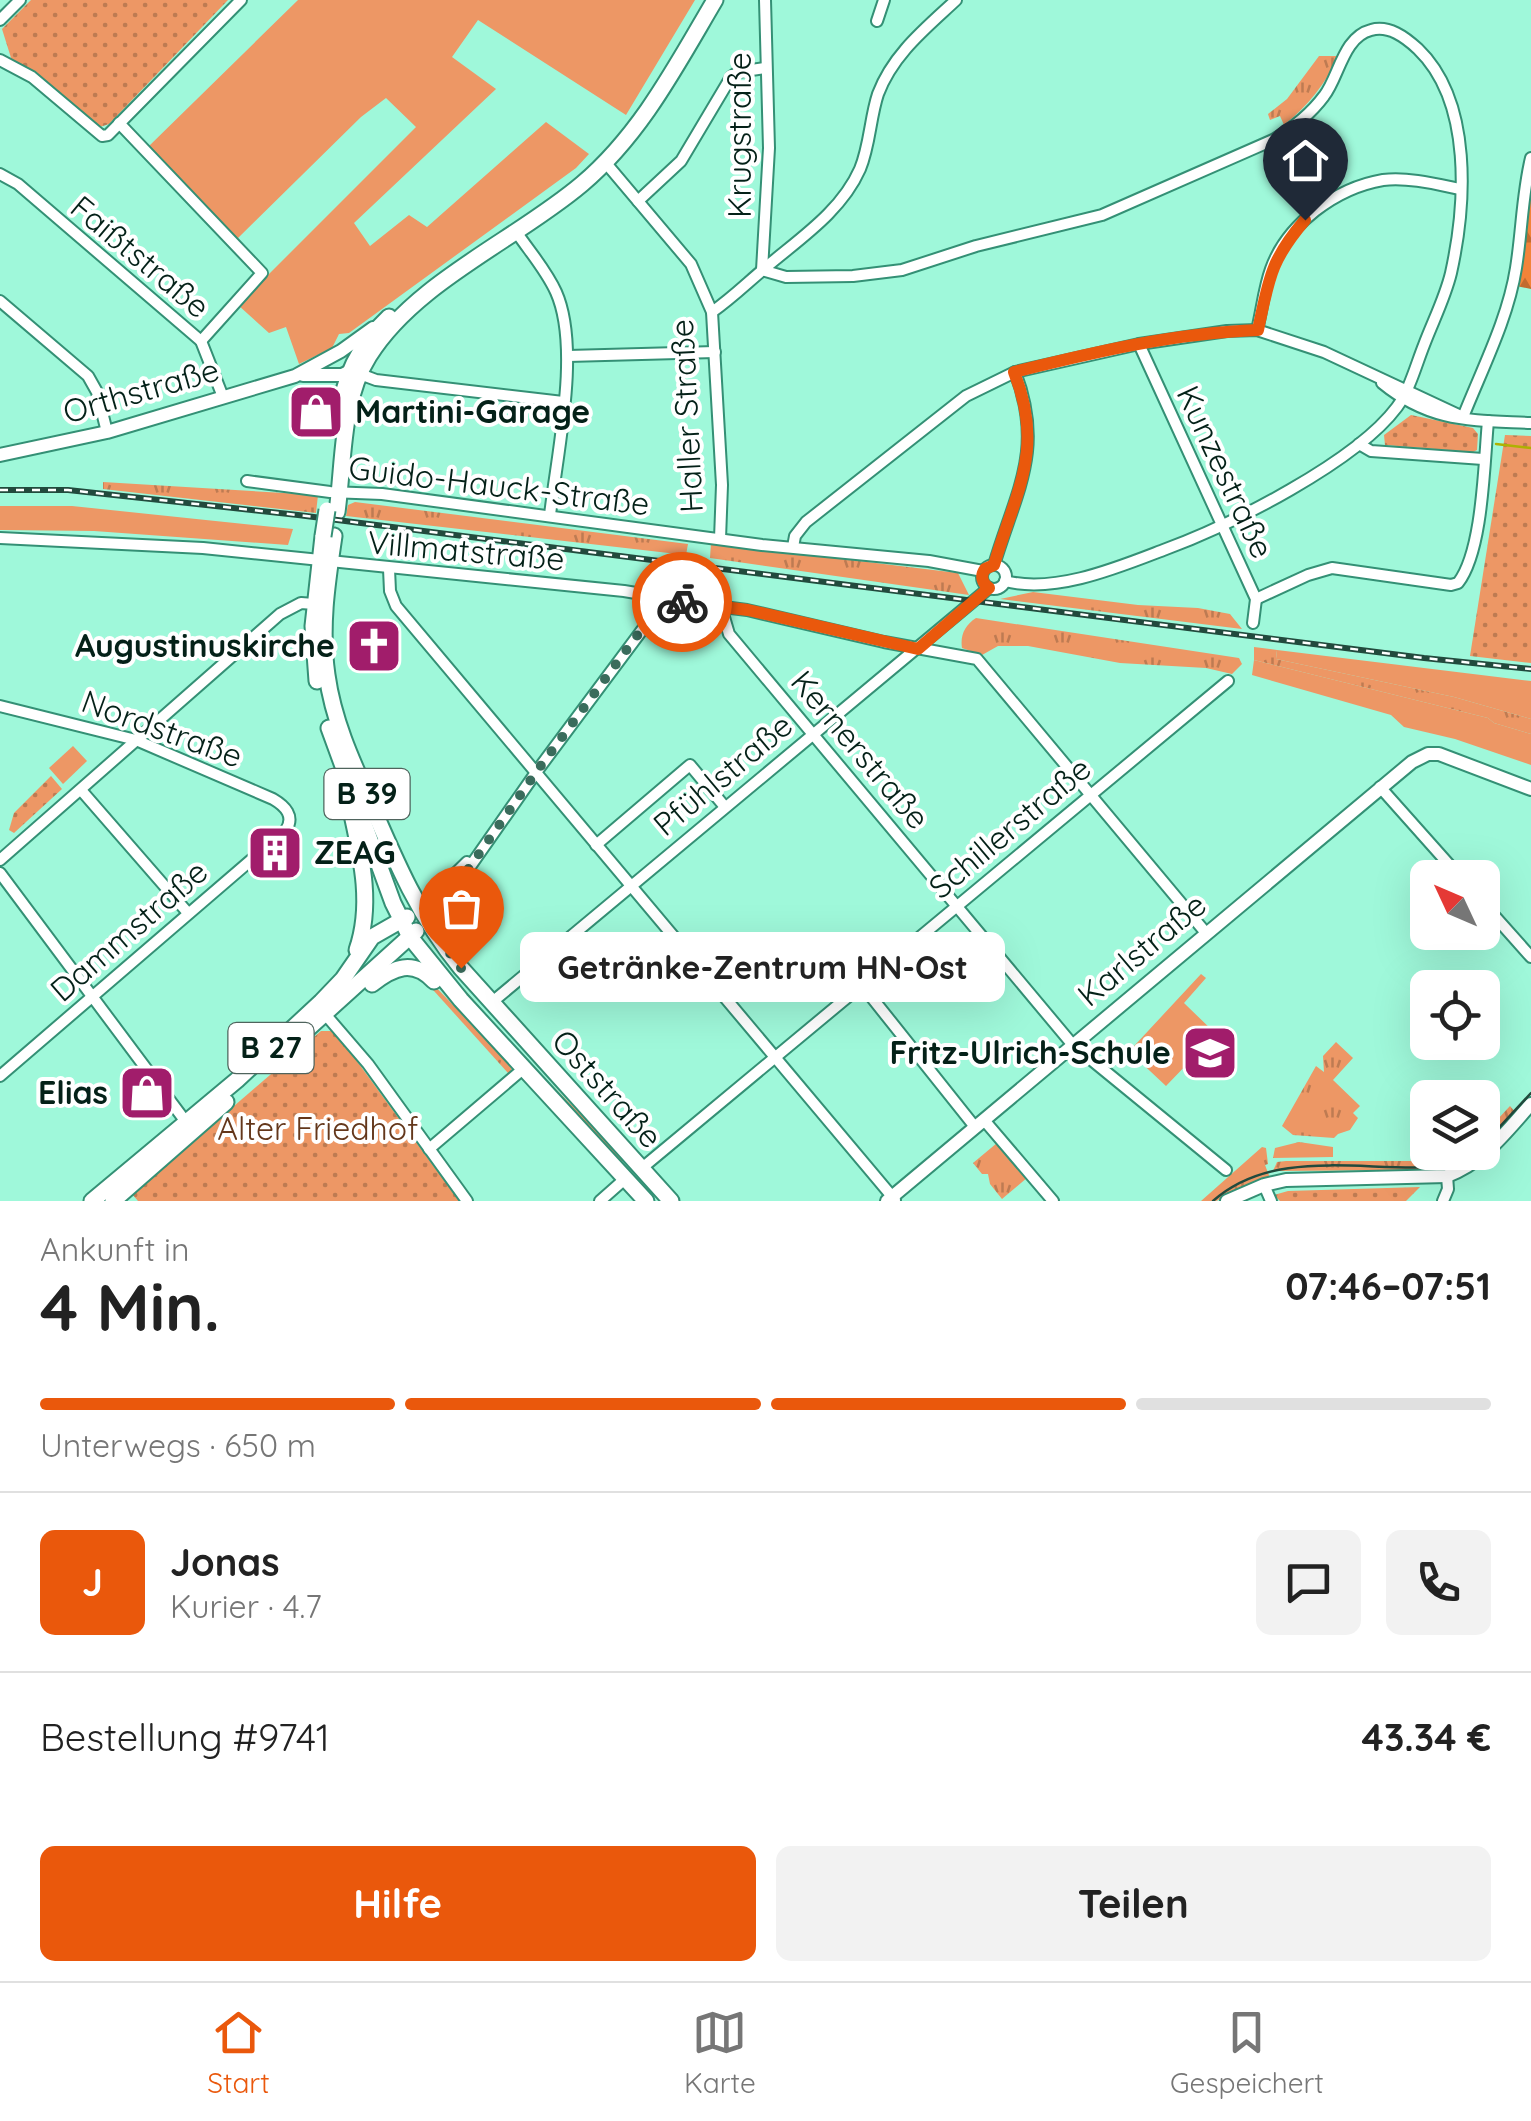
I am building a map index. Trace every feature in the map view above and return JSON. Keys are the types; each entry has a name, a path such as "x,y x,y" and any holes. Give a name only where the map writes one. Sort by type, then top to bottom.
{"main road":[{"name":"B 39","path":"350,968 363,930 365,892 339,758 316,676 314,604 358,351 391,315 517,233 606,162 637,128 715,0"},
{"name":"B 39","path":"354,373 397,321 455,275"},
{"name":"B 39","path":"324,563 324,631 332,702 357,773 422,915"},
{"name":"Oststraße","path":"339,758 410,936 461,1000 646,1201"},
{"name":"B 27","path":"92,1201 321,1002 372,937 384,928 422,915"},
{"path":"328,1012 410,936 422,915"},
{"name":"Oststraße","path":"422,915 491,1003 671,1201"},
{"name":"B 27","path":"122,1198 328,1012 352,1000 387,972 418,967 443,990 461,1000"}],"street":[{"path":"0,20 20,0"},
{"path":"0,60 32,77 102,136 108,135 242,0"},
{"name":"Krugstraße","path":"762,270 768,163 765,0"},
{"path":"878,22 884,0"},
{"path":"712,312 818,226 841,199 860,169 878,94 894,61 956,0"},
{"path":"762,270 786,277 853,276 902,270 1126,206 1273,140 1299,124 1327,93 1356,39 1384,28 1413,44 1440,80 1458,138 1459,226 1450,278 1405,394 1384,422 1359,444 1222,526 1079,577 1028,585 1005,581"},
{"path":"638,201 681,161 731,77 738,72 765,68"},
{"path":"119,123 262,272 201,341"},
{"path":"1463,417 1498,330 1516,270 1531,158"},
{"name":"Haller Straße","path":"606,162 690,264 712,312 722,485 720,538"},
{"name":"Faißtstraße","path":"0,174 18,184 201,341 223,397"},
{"path":"1258,330 1271,268 1305,220 1330,200 1389,180 1429,182 1460,189"},
{"path":"517,233 555,290 563,312 568,356 550,516"},
{"path":"0,301 88,376 97,392 107,432"},
{"name":"Orthstraße","path":"0,455 107,432 296,376 391,315"},
{"path":"793,548 795,536 806,522 966,396 1014,372 1139,344 1258,330 1324,352 1405,394 1434,415 1531,423"},
{"name":"Kunzestraße","path":"1139,344 1256,599 1253,623"},
{"path":"568,356 715,352"},
{"path":"324,361 340,362 354,373 395,383 563,402"},
{"path":"989,568 1004,570 1005,581 1000,587 989,588 983,582 1028,453 1026,403 1014,372"},
{"name":"Orthstraße","path":"296,376 354,373"},
{"path":"1256,599 1332,568 1458,583 1467,568 1480,512 1488,421"},
{"path":"1359,444 1371,451 1483,460"},
{"name":"Guido-Hauck-Straße","path":"247,481 989,568"},
{"name":"Villmatstraße","path":"0,538 203,548 643,594 662,606 676,601 748,610 918,649 969,656 980,662 1206,934"},
{"path":"389,569 396,606 892,1200"},
{"name":"Pfühlstraße","path":"491,1003 989,588"},
{"path":"0,860 280,614 301,603 314,604"},
{"path":"422,915 488,839 662,606"},
{"name":"Kernerstraße","path":"721,608 729,634 1072,1044 1226,1170"},
{"name":"Schillerstraße","path":"642,1168 1228,681"},
{"name":"Nordstraße","path":"0,706 136,740 273,798 286,809 289,824"},
{"name":"Karlstraße","path":"892,1200 1072,1044 1421,756 1439,754 1531,789"},
{"path":"596,845 690,765 725,808"},
{"path":"1380,788 1444,860"},
{"path":"81,790 188,912"},
{"name":"Dammstraße","path":"0,1076 289,824"},
{"path":"0,873 186,1122"},
{"path":"1500,922 1531,957"},
{"path":"861,984 980,1124 1053,1201"},
{"path":"328,1012 467,1201"},
{"path":"429,1149 523,1069"},
{"path":"1228,1201 1264,1185 1309,1178 1446,1176 1491,1149 1531,1104"},
{"path":"1442,1201 1448,1189 1446,1176"},
{"path":"600,1201 626,1178"},
{"path":"1264,1185 1271,1201"}],"green space":[{"path":"31,0 228,0 109,124 97,128 12,61 2,29"},
{"path":"298,0 695,0 626,115 478,20 452,57 496,89 354,223 370,246 409,215 427,227 546,122 589,154 576,168 349,333 339,334 332,348 299,364 286,327 269,333 238,305 416,127 386,98 361,117 237,239 148,147"},
{"path":"1319,56 1339,56 1316,94 1284,125 1280,116 1270,120 1268,114 1287,99"},
{"path":"1531,191 1531,289 1516,286"},
{"path":"1411,415 1473,428 1478,434 1477,450 1385,445 1384,435"},
{"path":"1505,435 1531,436 1531,663 1470,656"},
{"path":"103,482 318,495 316,513 103,489"},
{"path":"355,502 688,544 686,555 346,516 348,505"},
{"path":"0,506 72,506 293,529 288,545 94,531 0,530"},
{"path":"711,543 958,573 969,595 710,558"},
{"path":"1033,592 1198,608 1230,614 1242,629 1000,599"},
{"path":"976,618 1239,658 1242,664 1232,674 1206,668 1120,663 1028,646 998,646 982,655 962,648 964,631"},
{"path":"1254,647 1277,650 1276,659 1454,697 1531,719 1531,734 1488,718 1254,660"},
{"path":"1277,650 1531,681 1531,719 1454,697 1276,659"},
{"path":"1254,660 1488,718 1531,734 1531,765 1455,739 1404,727 1391,715 1252,675"},
{"path":"73,746 87,761 63,784 49,768"},
{"path":"51,776 62,789 14,833 9,830 14,813"},
{"path":"431,952 528,1061 625,1159 620,1163 486,1019"},
{"path":"1201,974 1206,978 1184,1003 1216,1034 1166,1086 1134,1056 1126,1063 1122,1059"},
{"path":"428,979 510,1064 512,1072 508,1073 425,981"},
{"name":"Alter Friedhof","path":"321,1031 335,1031 459,1201 138,1201 132,1194"},
{"path":"1336,1042 1353,1058 1333,1080 1360,1106 1353,1113 1358,1118 1350,1130 1334,1138 1293,1135 1282,1126 1316,1066 1324,1072 1323,1056"},
{"path":"1510,1106 1516,1113 1500,1130 1500,1117"},
{"path":"1299,1142 1333,1147 1333,1157 1273,1158 1275,1148"},
{"path":"997,1143 1028,1177 1002,1199 990,1184 988,1174 982,1174 973,1163"},
{"path":"1262,1147 1266,1148 1265,1165 1270,1178 1216,1201 1201,1201"},
{"path":"1410,1161 1410,1170 1421,1170 1273,1171 1277,1162"},
{"path":"1420,1187 1406,1201 1280,1201 1274,1195 1288,1191"}],"waterway":[{"path":"1496,444 1531,448"}],"tram line":[{"path":"1500,1127 1531,1093"},
{"path":"1213,1201 1237,1184 1289,1168 1410,1167"}],"railway":[{"path":"0,490 68,490 298,515 1531,669"}],"way so far":[{"path":"461,968 426,921 438,912 656,610 669,602 682,602"}],"place":[{"name":"Martini-Garage","path":"316,412"},
{"name":"Augustinuskirche","path":"374,646"},
{"name":"ZEAG","path":"275,853"},
{"name":"Getränke-Zentrum HN-Ost","path":"461,968"},
{"name":"Fritz-Ulrich-Schule","path":"1210,1053"},
{"name":"Elias","path":"147,1093"}],"route":[{"path":"682,602 748,610 918,649 988,591 982,575 994,565 1028,453 1026,403 1014,372 1139,344 1258,330 1271,268 1305,220"}]}
